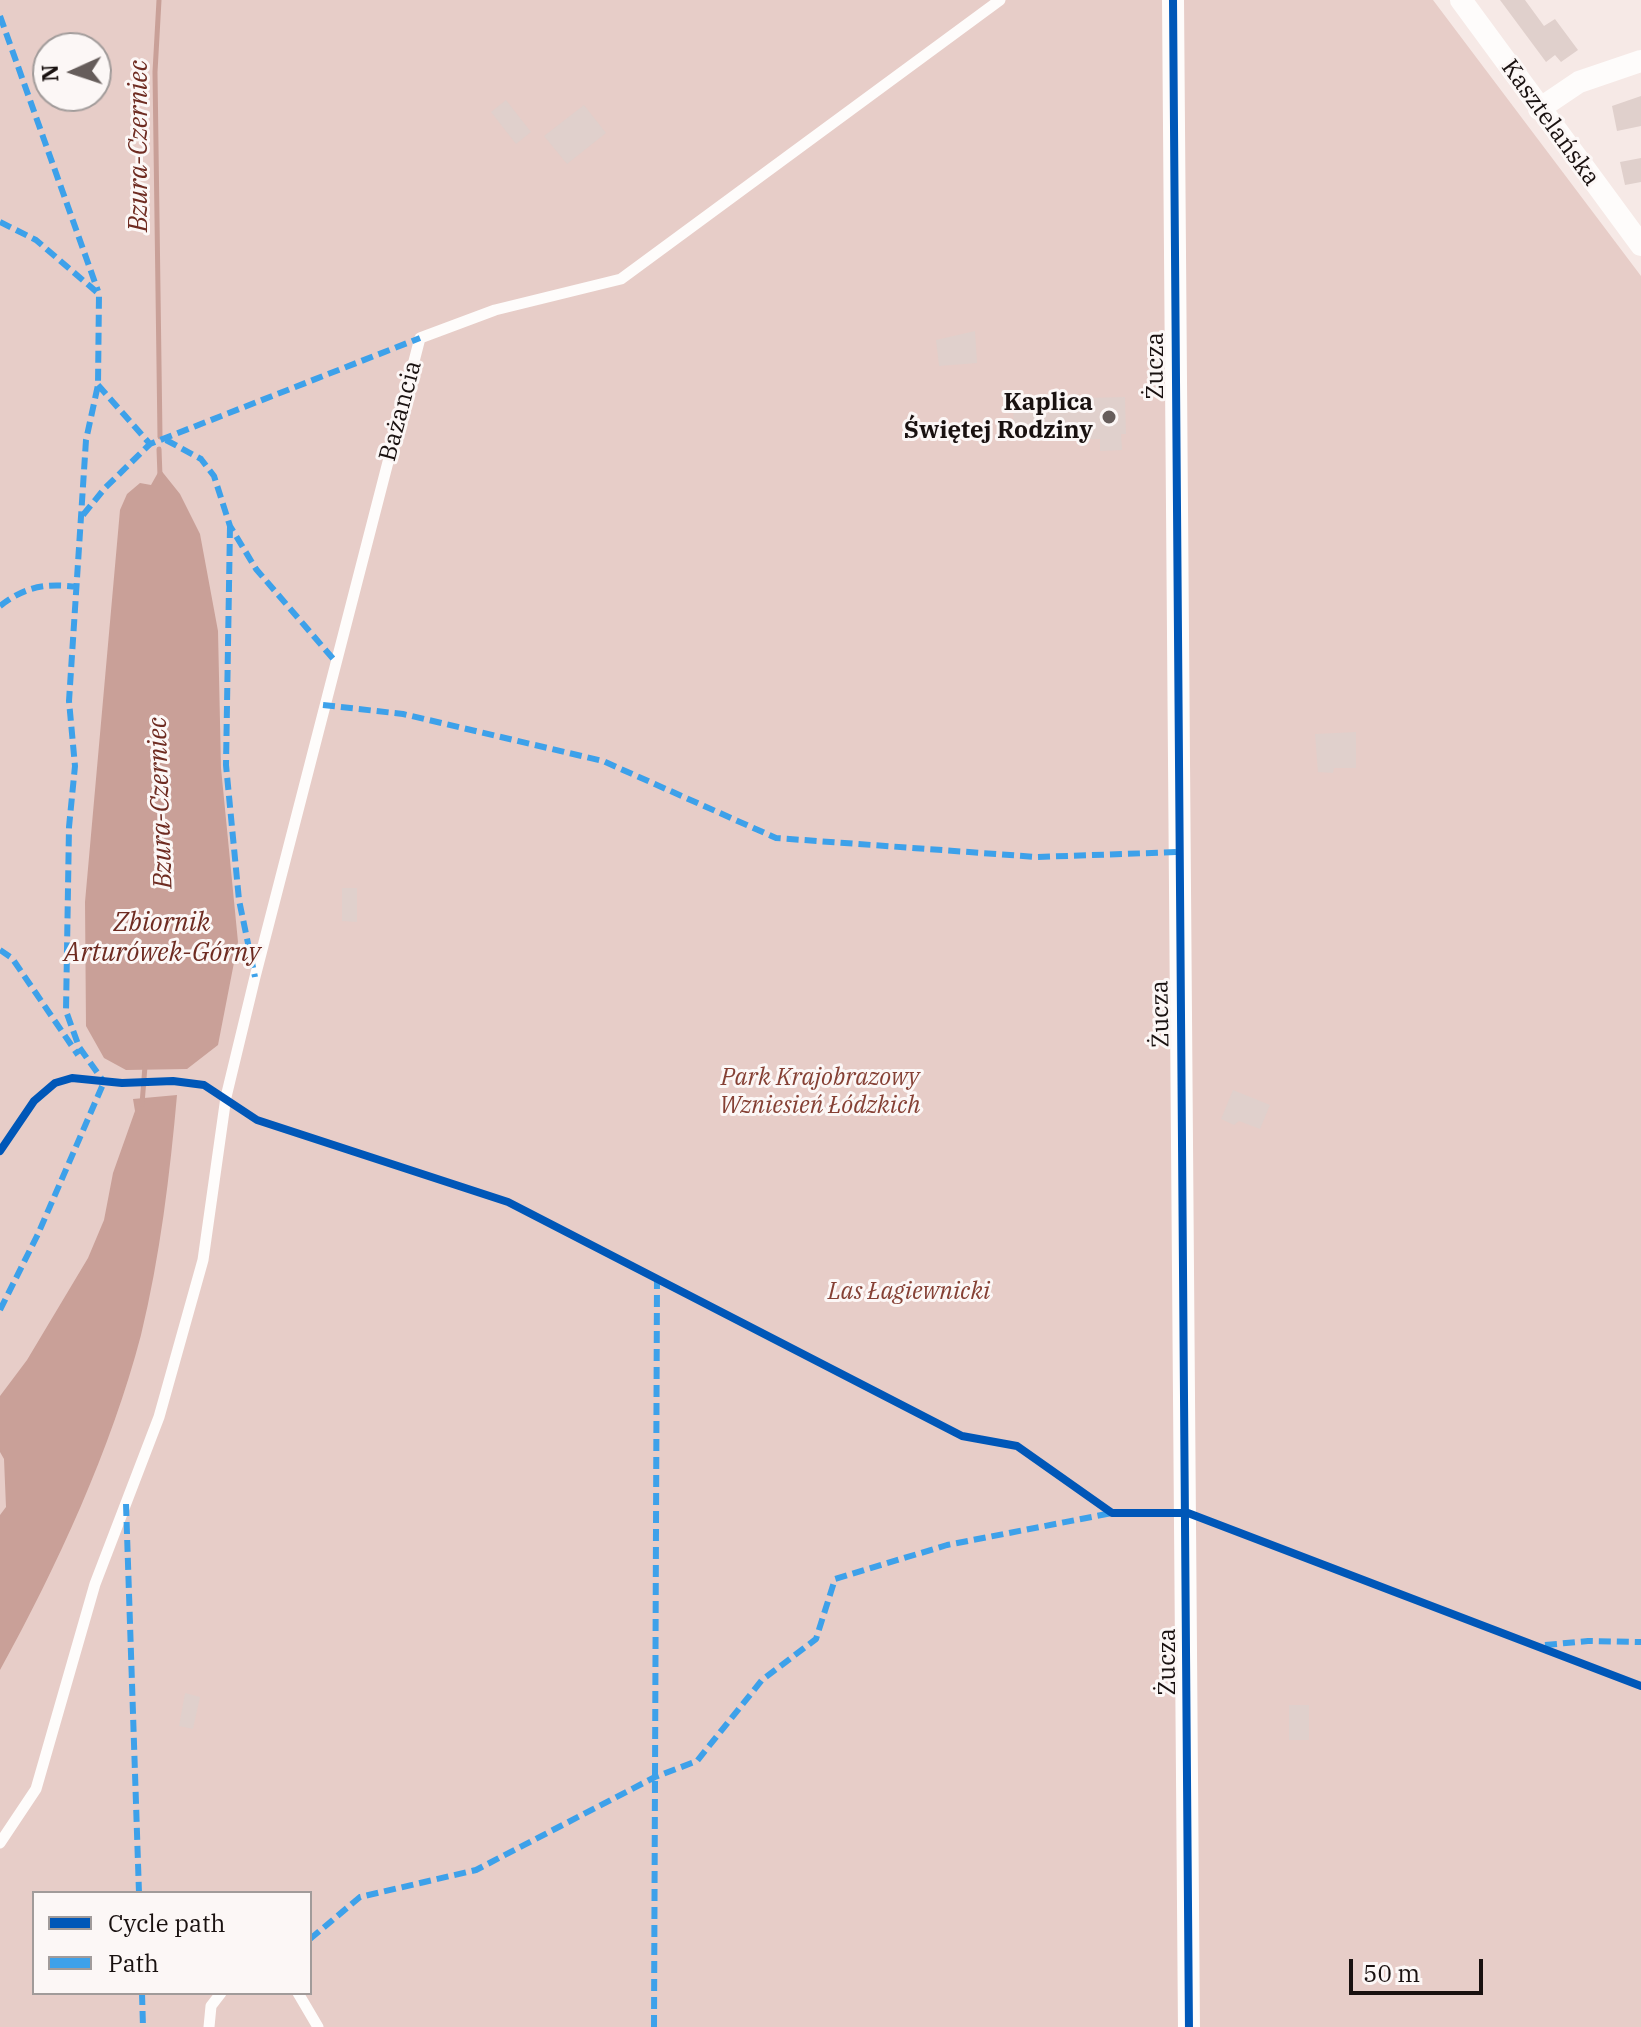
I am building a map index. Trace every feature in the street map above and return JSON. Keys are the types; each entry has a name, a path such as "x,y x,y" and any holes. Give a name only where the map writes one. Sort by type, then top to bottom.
{"street":[{"name":"Żucza","path":"1173,0 1189,2027"},
{"name":"Kasztelańska","path":"1461,0 1641,245"},
{"path":"1539,109 1579,82 1641,61"}],"lane":[{"name":"Bażancia","path":"0,1843 36,1789 95,1584 159,1417 203,1260 226,1097 420,338 495,310 621,279 1000,0"},
{"path":"209,2027 211,2006 219,1995"},
{"path":"299,1995 318,2027"}],"green space":[{"name":"Las Łagiewnicki","path":"0,0 1433,0 1641,276 1641,2027 0,2027"}],"water":[{"name":"Zbiornik Arturówek-Górny","path":"160,469 180,494 200,534 218,631 221,768 238,942 218,1045 187,1069 126,1070 104,1058 86,1026 85,902 120,510 127,494 140,483 151,485"},
{"path":"177,1095 159,1246 148,1306 129,1378 81,1507 0,1670 0,1515 6,1507 4,1459 0,1452 0,1396 27,1360 88,1258 104,1220 113,1173 135,1111 133,1099"}],"building":[{"path":"1500,0 1525,0 1544,26 1555,19 1578,50 1561,62 1555,55 1546,62"},
{"path":"1641,96 1641,126 1617,131 1612,106"},
{"path":"506,100 531,132 516,144 491,112"},
{"path":"584,105 606,133 567,164 544,136"},
{"path":"1641,158 1641,182 1625,185 1620,162"},
{"path":"975,331 977,363 939,366 936,340"},
{"path":"1125,397 1126,434 1121,434 1122,450 1100,451 1100,439 1072,440 1072,434 1014,436 1013,400"},
{"path":"1356,732 1356,768 1334,768 1333,773 1318,772 1315,734"},
{"path":"342,888 357,888 357,922 342,921"},
{"path":"1233,1090 1270,1105 1260,1129 1239,1121 1234,1125 1221,1119"},
{"path":"185,1693 200,1697 193,1729 179,1726"},
{"path":"1289,1705 1309,1705 1309,1740 1289,1740"}],"waterway":[{"name":"Bzura-Czerniec","path":"159,0 155,72 160,437"},
{"name":"Bzura-Czerniec","path":"159,449 160,476"},
{"name":"Bzura-Czerniec","path":"142,1104 145,1066"}],"marked path":[{"path":"0,16 98,291"},
{"path":"0,222 36,240 99,294 98,385 86,440 69,701 75,766 69,827 66,1011 79,1047 104,1082"},
{"path":"98,385 150,444 420,338"},
{"path":"166,440 201,459 214,476 230,526 256,569 335,661"},
{"path":"83,515 105,488 150,444"},
{"path":"230,526 226,765 239,900 255,977"},
{"path":"0,606 19,594 37,588 56,585 78,587"},
{"path":"323,705 403,714 603,761 776,838 1037,857 1179,852"},
{"path":"0,950 12,958 78,1055"},
{"path":"0,1310 38,1234 104,1082"},
{"path":"654,2027 657,1279"},
{"path":"126,1504 139,1891"},
{"path":"312,1937 360,1897 476,1870 655,1777 697,1761 762,1680 816,1639 835,1579 947,1545 1112,1513"},
{"path":"1545,1645 1588,1641 1641,1642"},
{"path":"142,1995 143,2027"}],"cycle path":[{"path":"1173,0 1189,2027"},
{"path":"0,1151 34,1101 55,1083 72,1078 204,1085 257,1120 508,1202 962,1436 1017,1446 1112,1513 1188,1513 1641,1686"}],"place":[{"name":"Kaplica Świętej Rodziny","path":"1109,417"}],"park label":[{"name":"Park Krajobrazowy Wzniesień Łódzkich","path":"820,1092"}]}
